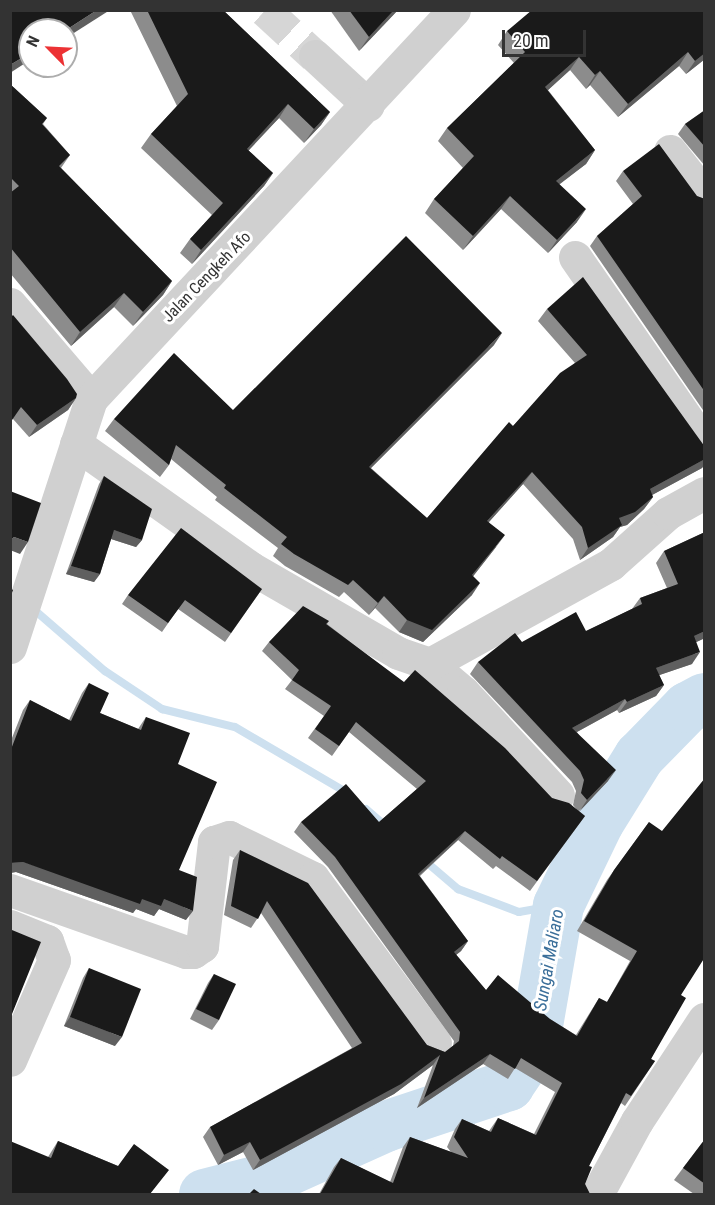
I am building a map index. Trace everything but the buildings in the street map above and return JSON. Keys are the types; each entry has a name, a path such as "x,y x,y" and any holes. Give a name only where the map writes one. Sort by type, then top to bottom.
{"street":[{"name":"Jalan Cengkeh Afo","path":"16,632 92,399 454,10"},
{"path":"315,56 368,105"},
{"path":"670,151 705,194"},
{"path":"575,257 705,443"},
{"path":"10,304 92,399"},
{"path":"76,444 251,568 398,653 430,664 463,692 558,795"},
{"path":"430,664 611,564 668,513 705,493"},
{"path":"10,890 186,952 193,952 202,946 214,842 229,837 313,878 435,1043"},
{"path":"10,926 47,941 54,960 10,1060"},
{"path":"597,1194 637,1121 705,1019"}],"waterway":[{"path":"31,607 105,671 162,709 235,727 349,794"},
{"name":"Sungai Maliaro","path":"204,1194 274,1176 385,1126 508,1085 533,1048 558,905 598,822 639,756 687,707 704,698"},
{"path":"366,809 388,828"},
{"path":"424,860 458,889 519,912 558,905"}],"tunnel":[{"path":"265,10 315,56"}]}
